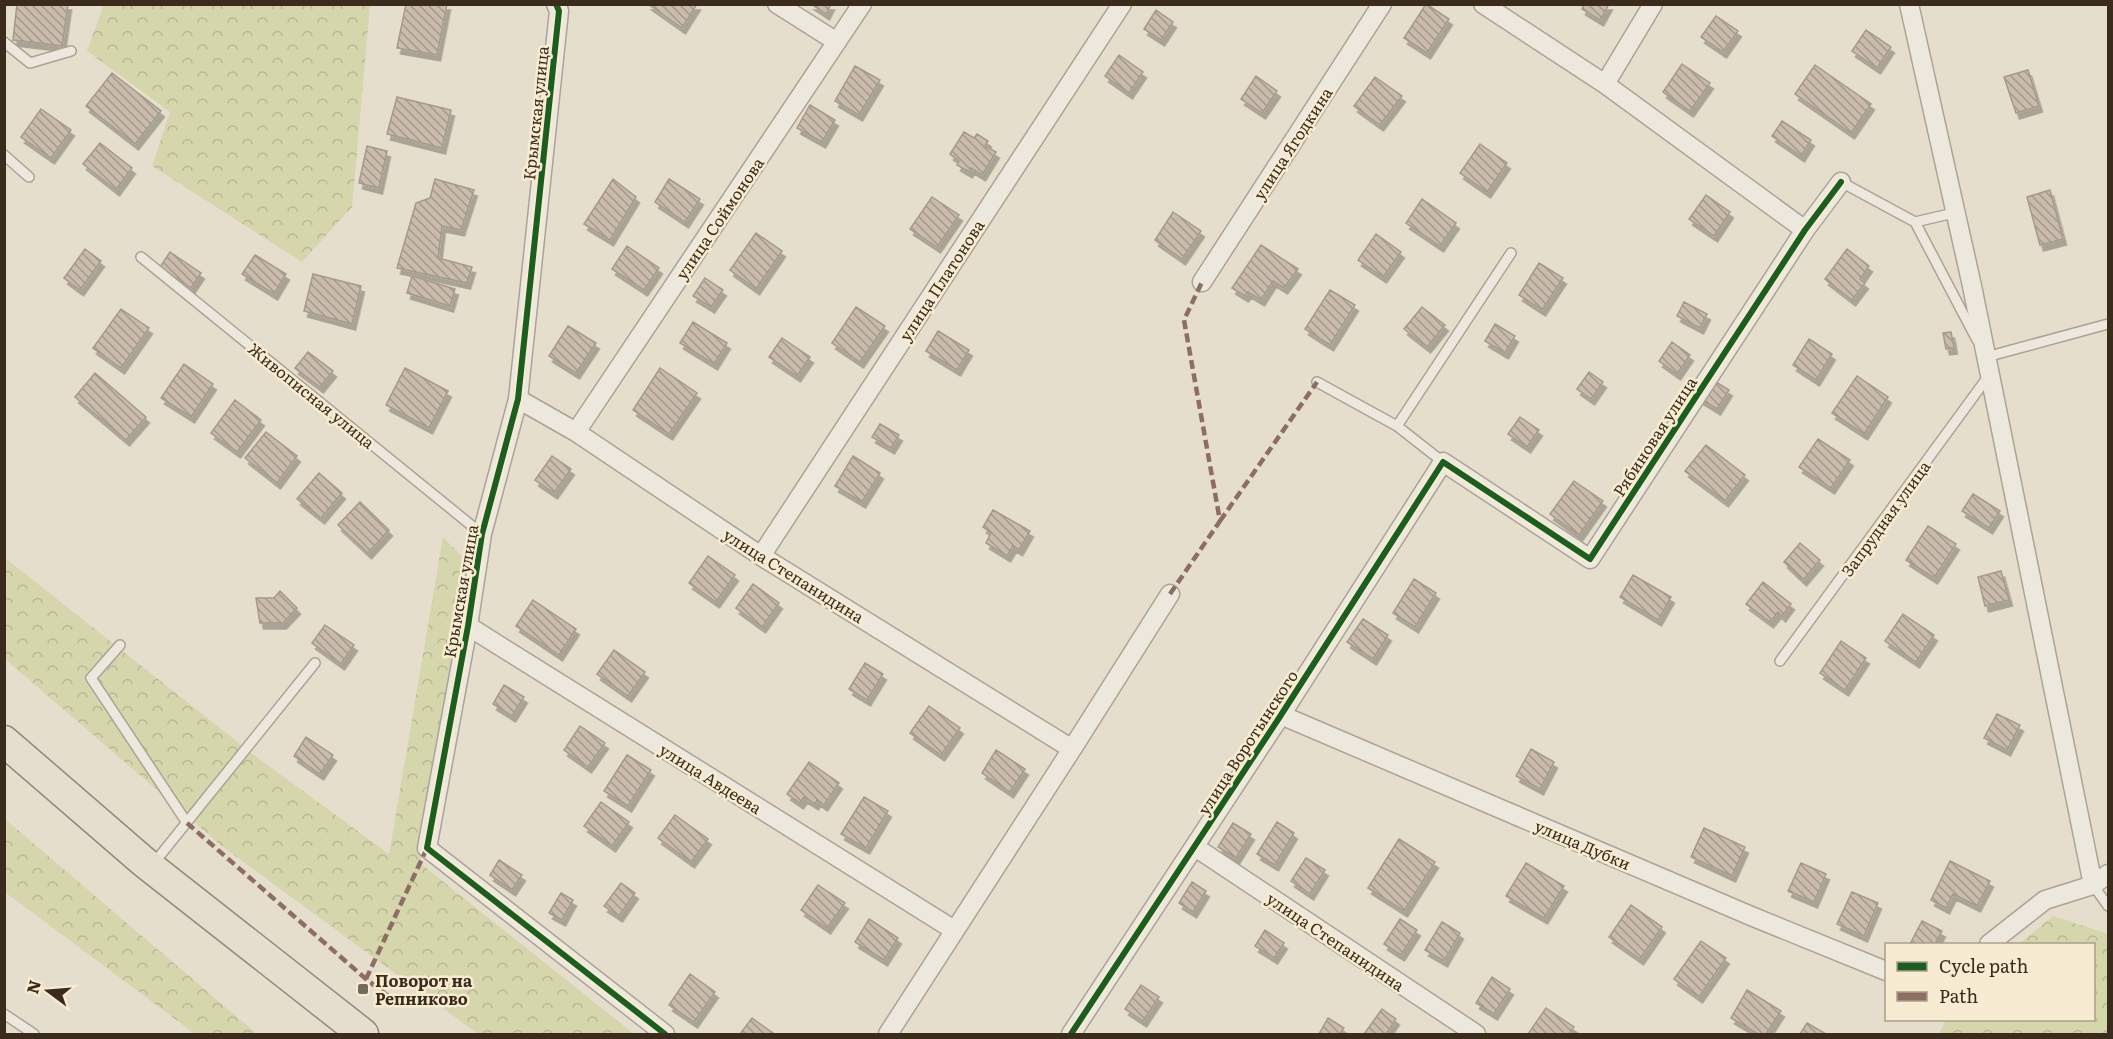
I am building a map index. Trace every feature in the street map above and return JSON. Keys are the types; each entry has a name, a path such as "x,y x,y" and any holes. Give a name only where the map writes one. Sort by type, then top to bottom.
{"main road":[{"path":"4,741 151,867 363,1035"}],"street":[{"name":"Крымская улица","path":"556,4 559,11 518,399 482,534 468,626 427,848 665,1035"},
{"path":"777,4 837,42"},
{"name":"улица Соймонова","path":"576,432 862,4"},
{"name":"улица Платонова","path":"761,556 1122,4"},
{"name":"улица Ягодкина","path":"1202,282 1382,4"},
{"path":"1483,4 1605,84 1805,230"},
{"path":"1605,84 1653,4"},
{"path":"1909,4 1988,366 2093,885"},
{"name":"Рябиновая улица","path":"1443,462 1590,559 1805,230 1841,182"},
{"name":"улица Степанидина","path":"518,399 576,432 761,556 1072,749"},
{"name":"улица Воротынского","path":"1079,1032 1195,847 1443,462"},
{"path":"888,1035 1170,594"},
{"name":"улица Авдеева","path":"468,626 954,930"},
{"name":"улица Дубки","path":"1281,716 1751,916 1885,970"},
{"name":"улица Степанидина","path":"1195,847 1476,1035"},
{"path":"1991,943 2045,900 2093,885 2109,874"}],"lane":[{"path":"4,42 30,63 71,51"},
{"path":"4,155 29,177"},
{"path":"1841,182 1915,222 1988,366 2109,324"},
{"path":"1915,222 1954,213"},
{"path":"1397,426 1511,253"},
{"name":"Живописная улица","path":"141,257 482,534"},
{"name":"Запрудная улица","path":"1780,661 1988,366"},
{"path":"1317,382 1397,426 1443,462"},
{"path":"120,645 91,678 187,823"},
{"path":"151,867 315,663"},
{"path":"2093,885 2109,906"},
{"path":"4,1014 34,1035"}],"green space":[{"path":"104,4 370,5 352,207 302,262 152,166 170,112 87,51"},
{"path":"443,537 468,563 420,863 634,1034 478,1034 223,847 5,659 4,557 258,758 389,854"},
{"path":"5,819 257,1034 195,1034 5,892"},
{"path":"2053,916 2108,934 2108,1034 1939,1034 1946,1021 2095,1021 2095,943 2020,943"}],"building":[{"path":"17,4 68,4 62,46 13,40"},
{"path":"406,4 447,4 437,55 397,48"},
{"path":"648,4 697,4 682,28"},
{"path":"811,4 831,4 826,14"},
{"path":"1426,4 1449,19 1427,53 1404,38"},
{"path":"1584,4 1609,4 1600,20 1582,9"},
{"path":"1156,10 1173,22 1161,40 1144,29"},
{"path":"1716,16 1738,31 1723,52 1701,37"},
{"path":"1866,30 1891,47 1877,68 1852,51"},
{"path":"1119,55 1143,72 1129,93 1105,76"},
{"path":"1682,64 1710,83 1690,111 1663,92"},
{"path":"1815,65 1871,104 1851,133 1795,94"},
{"path":"855,66 880,80 859,115 835,101"},
{"path":"2028,70 2039,106 2016,113 2004,77"},
{"path":"112,73 161,111 135,144 86,106"},
{"path":"1256,76 1277,91 1262,113 1241,99"},
{"path":"1375,77 1402,96 1380,125 1354,106"},
{"path":"397,97 451,110 442,148 387,134"},
{"path":"810,105 835,120 822,142 797,128"},
{"path":"41,109 71,130 51,158 21,137"},
{"path":"1782,121 1811,140 1801,156 1772,136"},
{"path":"964,132 974,138 977,134 988,141 985,146 996,152 982,175 971,168 969,172 957,165 959,161 950,154"},
{"path":"100,143 132,168 116,190 83,164"},
{"path":"1480,144 1507,163 1487,192 1460,173"},
{"path":"367,146 387,151 379,188 359,183"},
{"path":"435,179 474,190 461,230 442,226 438,258 472,267 467,283 397,268 416,203 430,198"},
{"path":"613,179 636,197 610,240 584,224"},
{"path":"669,179 700,199 685,222 655,202"},
{"path":"2050,190 2063,239 2040,245 2027,197"},
{"path":"1706,195 1730,212 1714,236 1689,219"},
{"path":"932,197 959,215 937,247 910,229"},
{"path":"1422,199 1456,223 1440,246 1406,223"},
{"path":"1173,212 1201,231 1182,259 1155,240"},
{"path":"756,233 782,251 756,289 730,270"},
{"path":"1376,234 1401,252 1383,277 1358,260"},
{"path":"1261,245 1298,269 1284,288 1273,281 1261,300 1248,292 1245,296 1232,288"},
{"path":"627,246 659,268 644,290 612,269"},
{"path":"85,249 101,261 80,290 64,278"},
{"path":"1847,249 1869,266 1860,279 1865,283 1852,300 1825,279"},
{"path":"170,252 201,273 191,288 160,267"},
{"path":"255,255 286,274 274,294 242,274"},
{"path":"1539,263 1563,278 1542,310 1519,295"},
{"path":"313,274 361,286 352,324 304,311"},
{"path":"412,276 455,289 450,306 407,293"},
{"path":"705,278 723,290 711,307 693,296"},
{"path":"1330,290 1355,305 1330,345 1305,329"},
{"path":"1684,302 1707,314 1700,328 1677,316"},
{"path":"856,307 885,326 860,362 832,343"},
{"path":"1422,307 1445,325 1427,347 1404,329"},
{"path":"121,309 149,328 121,368 93,348"},
{"path":"693,322 727,343 714,364 680,343"},
{"path":"1495,324 1515,336 1505,353 1485,341"},
{"path":"568,326 596,343 576,373 549,356"},
{"path":"938,331 969,350 957,370 926,351"},
{"path":"1951,332 1954,348 1946,349 1943,333"},
{"path":"782,338 810,357 797,376 769,357"},
{"path":"1809,339 1832,354 1816,380 1793,365"},
{"path":"1672,342 1690,355 1677,374 1659,361"},
{"path":"308,352 333,371 320,387 295,368"},
{"path":"184,364 213,384 191,417 161,398"},
{"path":"405,368 448,391 429,428 386,405"},
{"path":"660,368 697,393 669,434 633,410"},
{"path":"1589,372 1603,382 1591,399 1577,389"},
{"path":"95,373 146,417 126,440 75,397"},
{"path":"1857,376 1888,397 1864,434 1832,413"},
{"path":"1711,379 1729,390 1717,409 1699,398"},
{"path":"235,400 261,420 237,452 211,433"},
{"path":"1520,417 1539,430 1527,447 1508,434"},
{"path":"880,424 899,435 891,448 872,437"},
{"path":"266,432 297,456 277,483 245,458"},
{"path":"1818,439 1850,460 1831,488 1799,467"},
{"path":"1706,445 1745,475 1725,501 1685,471"},
{"path":"552,456 571,469 554,493 535,480"},
{"path":"853,456 880,473 862,502 835,486"},
{"path":"319,473 342,493 321,518 297,499"},
{"path":"1574,481 1603,501 1579,535 1550,514"},
{"path":"1973,494 2000,511 1989,528 1962,511"},
{"path":"360,502 389,530 368,553 338,525"},
{"path":"993,510 1030,531 1019,550 1013,546 1007,556 986,543 991,533 983,527"},
{"path":"1928,526 1956,544 1934,578 1906,560"},
{"path":"1800,543 1820,560 1803,580 1784,562"},
{"path":"708,556 735,575 716,602 689,583"},
{"path":"2001,571 2009,600 1985,606 1978,577"},
{"path":"1633,575 1671,597 1658,620 1620,597"},
{"path":"1414,579 1436,593 1415,627 1393,613"},
{"path":"1763,582 1791,604 1782,616 1778,612 1770,622 1746,604"},
{"path":"753,584 779,603 762,627 736,608"},
{"path":"280,591 297,608 283,623 260,623 256,598 274,598"},
{"path":"533,600 576,629 559,655 516,626"},
{"path":"1903,614 1934,635 1916,662 1885,641"},
{"path":"1363,619 1388,635 1373,659 1347,642"},
{"path":"325,625 354,645 341,664 312,643"},
{"path":"1841,641 1866,658 1845,690 1820,673"},
{"path":"614,650 645,672 628,696 597,674"},
{"path":"865,663 883,674 867,700 849,689"},
{"path":"504,685 524,697 512,716 493,704"},
{"path":"929,706 960,728 941,755 910,733"},
{"path":"1997,714 2020,725 2007,750 1984,738"},
{"path":"580,726 605,743 588,767 564,750"},
{"path":"306,737 333,755 320,774 294,756"},
{"path":"1531,749 1554,762 1540,789 1516,776"},
{"path":"996,750 1025,769 1010,792 982,773"},
{"path":"627,755 651,770 628,806 604,791"},
{"path":"809,762 839,783 824,805 817,800 815,804 804,797 800,803 787,794"},
{"path":"864,797 888,811 866,848 841,834"},
{"path":"601,802 629,822 612,846 584,826"},
{"path":"675,815 708,839 691,862 658,838"},
{"path":"1277,822 1294,833 1275,865 1257,854"},
{"path":"1233,823 1251,834 1236,858 1218,847"},
{"path":"1704,828 1745,847 1732,876 1691,857"},
{"path":"1399,839 1435,862 1404,911 1368,888"},
{"path":"1306,858 1325,870 1310,894 1291,881"},
{"path":"499,860 522,875 512,890 490,875"},
{"path":"1950,861 1990,881 1977,906 1953,894 1946,908 1931,900"},
{"path":"1526,863 1564,886 1544,918 1506,896"},
{"path":"1801,863 1826,874 1814,902 1788,891"},
{"path":"1192,882 1206,891 1193,912 1179,903"},
{"path":"621,883 635,893 619,916 604,906"},
{"path":"818,885 845,903 827,928 801,910"},
{"path":"1852,892 1878,903 1864,936 1837,924"},
{"path":"561,893 573,900 562,920 549,913"},
{"path":"1631,905 1662,927 1640,959 1609,937"},
{"path":"869,919 898,938 884,960 855,942"},
{"path":"1400,919 1417,930 1401,955 1384,944"},
{"path":"1922,921 1942,931 1936,943 1911,943"},
{"path":"1442,922 1460,933 1444,961 1425,950"},
{"path":"1265,930 1284,943 1274,958 1255,946"},
{"path":"1701,941 1726,958 1699,997 1674,979"},
{"path":"690,974 715,992 694,1022 669,1005"},
{"path":"1492,977 1510,989 1494,1014 1476,1003"},
{"path":"1141,985 1159,997 1143,1021 1125,1009"},
{"path":"1747,990 1781,1011 1766,1034 1758,1034 1731,1018"},
{"path":"1546,1008 1574,1027 1569,1034 1528,1034"},
{"path":"1382,1009 1396,1019 1386,1034 1364,1034"},
{"path":"752,1018 773,1033 740,1034"},
{"path":"1328,1018 1344,1028 1340,1034 1319,1034"},
{"path":"1807,1023 1826,1034 1800,1034"}],"marked path":[{"path":"1170,594 1220,521 1184,320 1202,282"},
{"path":"1220,521 1317,382"},
{"path":"187,823 366,979 400,1005"},
{"path":"366,979 427,848"}],"cycle path":[{"path":"556,4 559,11 518,399 482,534 468,626 427,848 665,1034"},
{"path":"1071,1034 1281,715 1443,462 1590,559 1805,230 1841,182"}],"place":[{"name":"Поворот на Репниково","path":"363,989"}]}
